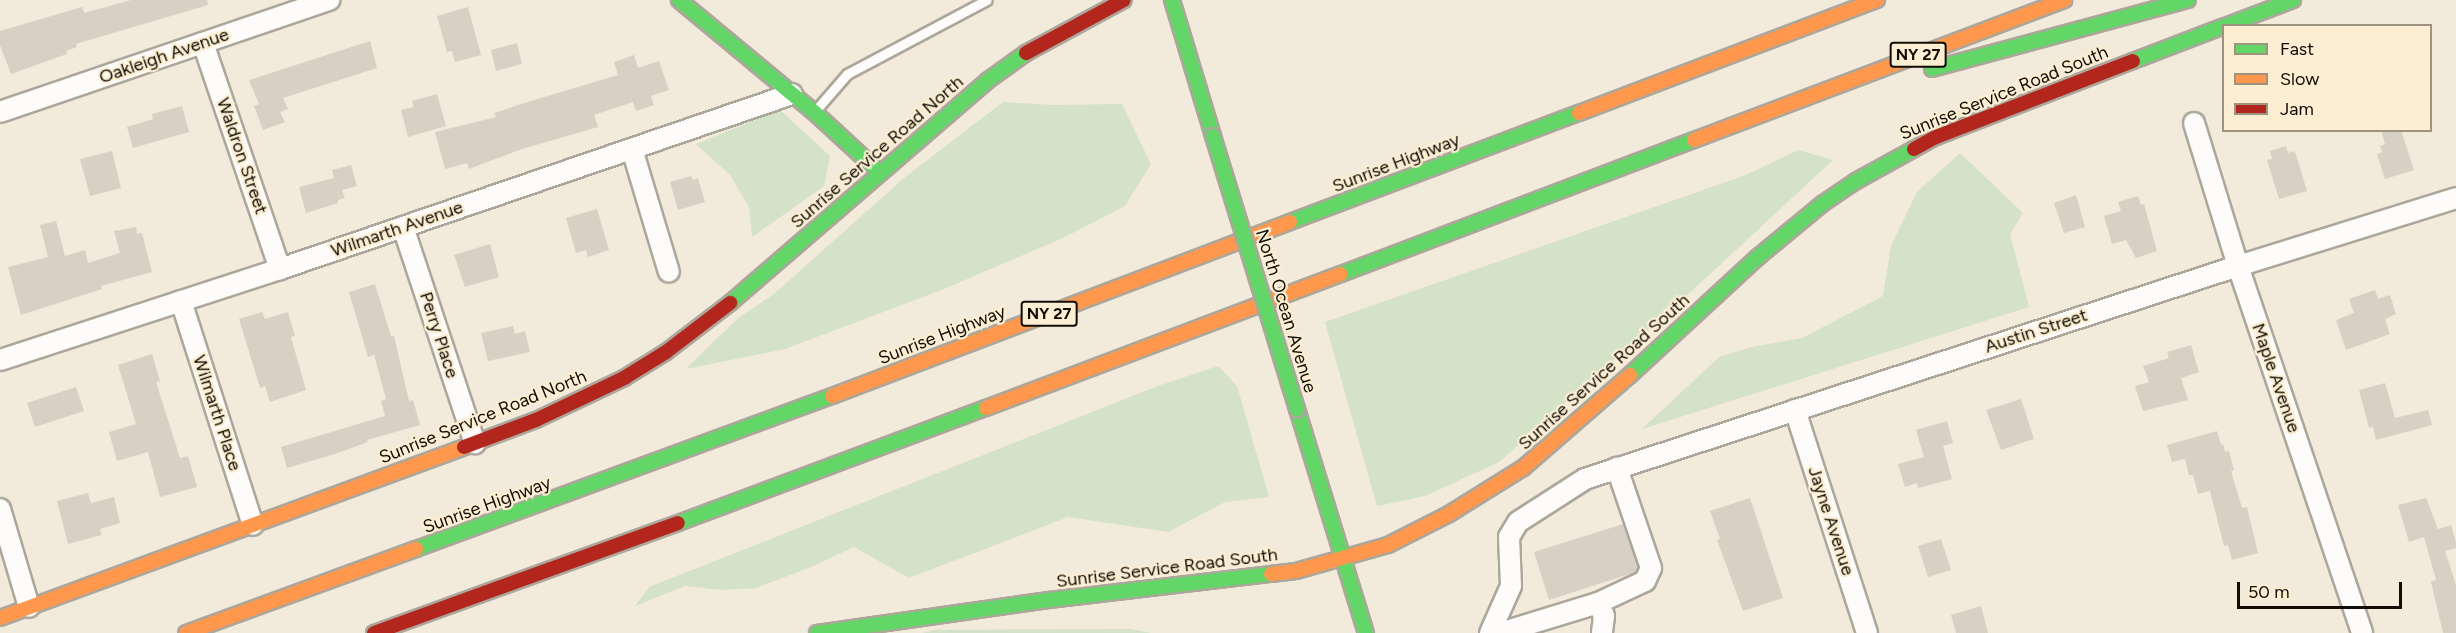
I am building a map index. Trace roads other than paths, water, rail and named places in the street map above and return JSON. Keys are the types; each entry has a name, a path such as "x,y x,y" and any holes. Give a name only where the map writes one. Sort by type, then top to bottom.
{"main road":[{"path":"679,0 814,112 879,172"},
{"name":"Sunrise Service Road North","path":"0,618 475,443 578,402 666,352 712,318 978,87 1022,55 1124,0"},
{"name":"North Ocean Avenue","path":"1172,0 1366,633"},
{"name":"Sunrise Highway","path":"186,633 704,444 1877,0"},
{"name":"NY 27","path":"374,633 782,485 2064,0"},
{"path":"1920,73 2188,0"},
{"name":"Sunrise Service Road South","path":"2229,24 2293,0"},
{"name":"Sunrise Service Road South","path":"817,633 1049,600 1296,571 1342,559 1419,531 1487,492 1523,468 1591,411 1758,257 1822,204 1856,181 1936,137 2222,27"},
{"path":"1772,111 1897,78"}],"street":[{"name":"Oakleigh Avenue","path":"0,112 329,0"},
{"name":"Waldron Street","path":"203,43 280,269"},
{"name":"Wilmarth Avenue","path":"0,360 280,269 792,94"},
{"name":"Maple Avenue","path":"2194,123 2238,266 2362,633"},
{"path":"632,149 669,272"},
{"name":"Austin Street","path":"1490,633 1511,586 1509,537 1518,522 1585,479 2238,266 2456,198"},
{"name":"Perry Place","path":"403,226 475,443"},
{"name":"Wilmarth Place","path":"181,301 253,525"},
{"name":"Jayne Avenue","path":"1795,410 1867,633"},
{"path":"1500,633 1598,603 1645,581 1651,568 1617,468"},
{"path":"0,509 29,607"},
{"path":"1598,603 1604,616 1602,633"}],"lane":[{"path":"814,112 847,74 987,0"}]}
